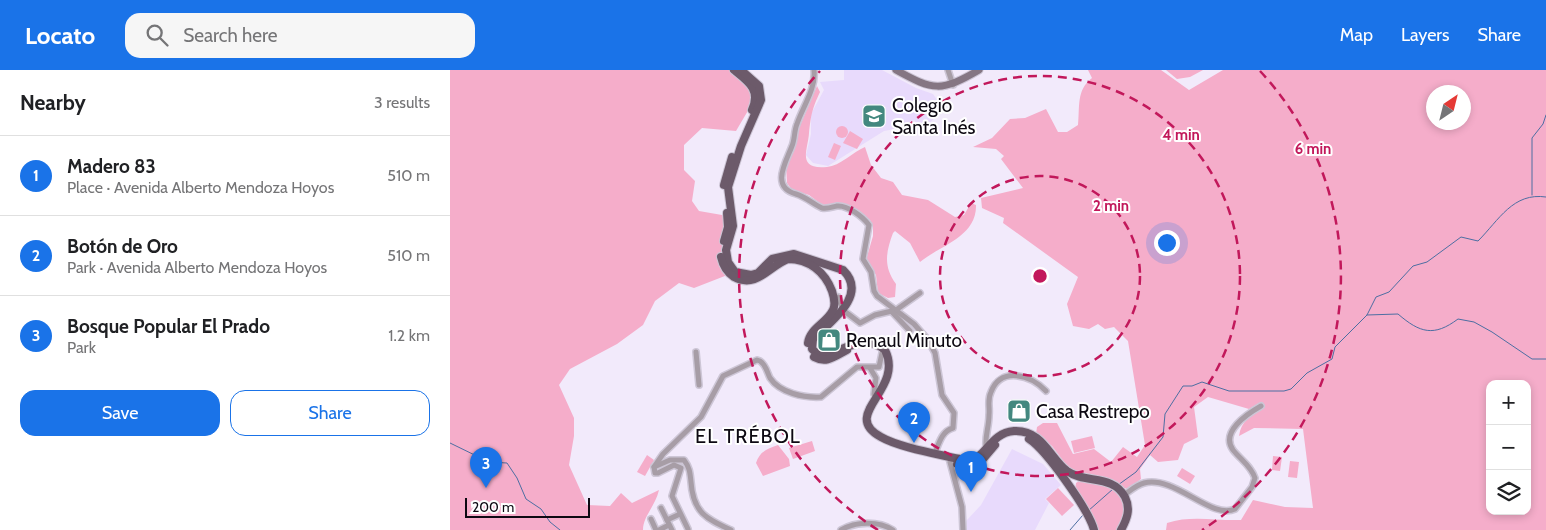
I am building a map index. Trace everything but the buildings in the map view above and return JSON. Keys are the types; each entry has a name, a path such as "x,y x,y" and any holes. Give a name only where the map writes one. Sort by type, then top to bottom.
{"main road":[{"path":"734,70 752,85 756,97 736,145 724,185 728,219 722,248 723,264 730,274 750,280 762,277 782,262 794,259 818,268 828,281 835,296 833,311 809,336 808,347 810,353 814,358 824,361 844,351 863,346 875,348 882,353 886,370 874,394 865,405 861,418 863,425 872,436 888,444 967,466 978,465 997,443 1008,437 1023,437 1043,450 1078,500 1094,529"},
{"path":"741,70 759,86 761,100 741,146 728,187 733,226 726,250 728,262 735,272 751,275 758,273 772,259 794,254 843,270 851,280 852,292 847,310 813,339 812,349 820,356 863,342 875,343 885,350 890,366 888,379 866,412 867,424 875,433 888,441 972,461 979,457 986,446 999,435 1013,431 1024,432 1047,446 1066,470 1082,477 1112,484 1122,493 1128,514 1121,530"},
{"path":"896,70 929,86 954,85 979,70"},
{"path":"828,281 834,272 843,270"},
{"path":"835,296 843,297 852,292"},
{"path":"1073,493 1075,482 1082,477"}],"street":[{"path":"814,70 815,80 798,122 792,147 784,162 782,183 786,189 805,196 820,207 827,209 843,206 866,220 870,232 863,259 873,277 874,291 877,296 928,340 935,353 940,388 954,413 952,428 940,439 935,453"},
{"path":"948,70 954,85"},
{"path":"835,296 860,323 881,313 894,311 920,293"},
{"path":"894,311 910,331"},
{"path":"696,352 699,385"},
{"path":"654,470 663,454 696,424 723,376 757,360 764,364 770,377 780,387 796,394 814,398 827,394 857,368 879,367 882,353"},
{"path":"867,367 872,370 876,378 874,394"},
{"path":"986,446 985,432 989,416 988,400 994,385 1008,376 1016,375 1035,380 1046,391"},
{"path":"1122,493 1139,485 1152,482 1176,488 1218,509 1226,511 1235,509 1252,487 1255,478 1248,465 1235,452 1230,439 1237,423 1261,406"},
{"path":"700,411 706,408"},
{"path":"654,470 670,460 684,460 691,474 694,502 701,514 731,530"},
{"path":"950,462 962,507 963,530"},
{"path":"654,470 674,465 680,468 672,496 688,530"},
{"path":"661,508 669,525"},
{"path":"651,519 657,530 669,525 680,514"},
{"path":"841,530 877,523 886,525 893,530"}],"shaded area":[{"path":"450,70 734,70 756,97 736,131 702,128 684,145 684,170 695,181 692,201 699,211 722,215 727,213 728,227 721,256 730,274 694,288 679,283 655,301 643,325 617,344 570,369 559,385 574,418 574,436 569,465 587,505 610,506 621,493 632,503 659,490 645,520 643,530 450,530"},
{"name":"Colegio Santa Inés","path":"844,70 882,70 916,88 933,94 942,107 935,118 921,130 914,120 895,129 884,131 828,166 813,163 806,155 811,134 811,114 824,90 820,82 844,80"},
{"path":"1088,70 1161,70 1189,90 1223,70 1546,70 1546,530 1166,530 1167,523 1185,519 1241,520 1253,500 1285,507 1313,508 1303,429 1254,428 1239,436 1244,422 1263,408 1261,402 1249,409 1208,397 1194,407 1198,437 1184,444 1178,460 1158,462 1150,455 1140,469 1141,479 1128,489 1114,480 1078,472 1067,466 1052,446 1036,434 1037,427 1043,423 1057,423 1073,454 1094,449 1111,462 1123,447 1137,457 1145,445 1128,341 1114,327 1105,329 1098,324 1089,329 1073,326 1067,304 1078,277 1003,223 1004,218 982,208 981,198 1023,188 1001,159 1004,156 996,149 973,147 992,138 1010,119 1025,118 1046,109 1058,132 1067,132 1078,125 1081,93 1092,78"},
{"path":"1166,70 1203,70 1190,77 1177,79"},
{"path":"817,86 820,92 812,112 806,152 807,162 811,165 817,167 832,166 842,162 865,147 871,165 881,178 893,182 902,195 928,200 955,217 964,215 971,203 976,205 975,216 964,233 920,262 910,243 895,231 893,233 887,253 887,265 896,284 895,297 888,298 878,293 876,275 866,260 873,236 873,227 870,220 848,206 838,203 826,206 821,204 809,195 792,190 787,183 786,165 793,153 799,128"},
{"path":"842,126 848,132 842,138 836,132"},
{"path":"850,131 863,139 857,149 843,143"},
{"path":"834,143 841,146 835,160 828,157"},
{"path":"1092,436 1095,448 1074,453 1071,441"},
{"path":"812,441 815,451 793,459 789,448"},
{"path":"778,445 789,459 790,466 763,476 756,463 764,451"},
{"path":"1012,449 1043,464 1061,485 1045,499 1049,503 1035,530 967,530 966,521 981,505"},
{"path":"647,455 654,460 645,476 637,472"},
{"path":"1273,456 1282,457 1280,471 1272,470"},
{"path":"1290,461 1299,462 1297,478 1288,477"},
{"path":"1182,468 1195,476 1190,484 1177,476"},
{"path":"1082,479 1104,484 1120,495 1126,509 1119,530 1099,530 1075,490 1076,483"},
{"path":"1058,488 1074,505 1062,516 1046,499"}],"waterway":[{"path":"1532,195 1532,138 1543,124 1546,115"},
{"path":"1118,485 1136,472 1163,437 1165,414 1183,386 1192,386 1202,382 1229,391 1284,391 1291,389 1307,373 1332,359 1335,347 1367,315 1376,297 1389,292 1413,266 1427,262 1461,237 1478,241 1516,203 1524,199 1546,197"},
{"path":"1367,315 1398,314 1420,329 1427,330 1442,328 1458,319 1474,322 1532,359 1546,359"},
{"path":"450,443 489,462 507,463 517,478 526,499 541,509 550,522 560,530"},
{"path":"1088,511 1113,489"},
{"path":"1070,530 1083,515"}],"place":[{"name":"Colegio Santa Inés","path":"874,116"},
{"name":"Renaul Minuto","path":"829,340"},
{"name":"Casa Restrepo","path":"1019,411"},
{"name":"Botón de Oro","path":"914,443"},
{"name":"Bosque Popular El Prado","path":"486,488"},
{"name":"Madero 83","path":"971,492"}],"district":[{"name":"EL TRÉBOL","path":"748,436"}]}
